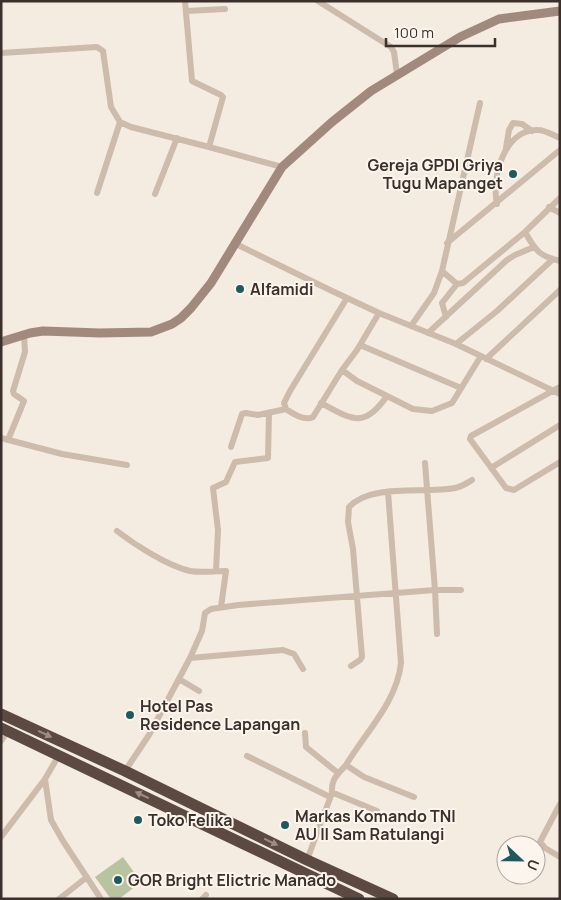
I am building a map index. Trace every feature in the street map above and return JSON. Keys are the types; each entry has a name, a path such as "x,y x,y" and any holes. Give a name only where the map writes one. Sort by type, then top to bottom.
{"highway":[{"path":"1,714 393,899"},
{"path":"4,733 59,755 359,899"},
{"path":"240,841 246,830"}],"main road":[{"path":"1,342 24,334 52,331 143,333 161,329 181,318 211,283 282,167 370,91 460,37 499,19 560,11"}],"street":[{"path":"185,1 192,81 223,97 209,147"},
{"path":"318,1 391,47 394,52 397,74"},
{"path":"186,11 225,9"},
{"path":"1,53 96,47 101,49 103,51 111,107 120,122 282,167"},
{"path":"411,326 434,293 442,271 480,103"},
{"path":"97,193 120,122"},
{"path":"497,204 495,192 497,177 506,148 509,130 513,123 522,124 532,131"},
{"path":"506,148 518,136 532,131 542,131 560,138"},
{"path":"155,194 177,138"},
{"path":"447,243 497,204 560,150"},
{"path":"442,271 457,284 463,284 525,232 560,198"},
{"path":"549,207 560,213"},
{"path":"456,344 556,260 539,254 525,232"},
{"path":"234,243 379,313 456,344 560,394"},
{"path":"428,333 507,260 534,247"},
{"path":"442,303 457,284"},
{"path":"342,370 357,380 413,409 432,411 452,403 484,358 560,290"},
{"path":"434,293 442,303 446,316"},
{"path":"286,409 284,403 290,391 347,298"},
{"path":"231,447 242,414 258,415 286,409 305,418 314,417 379,313"},
{"path":"24,334 25,352 13,391 24,403 4,439 62,454 127,465"},
{"path":"360,345 461,388"},
{"path":"560,387 471,436 471,442 506,488 514,490 560,462"},
{"path":"321,403 344,415 365,417 377,410 387,396"},
{"path":"216,571 218,530 213,488 226,482 235,462 268,458 269,413"},
{"path":"491,468 560,425"},
{"path":"425,463 437,634"},
{"path":"351,666 362,657 353,548 348,515 349,507 354,501 388,492 454,488 472,480"},
{"path":"307,860 331,795 331,784 384,708 400,674 397,592 388,492"},
{"path":"117,531 146,551 182,568 196,571 226,571 222,607"},
{"path":"125,771 149,734 190,658 199,641 205,613 211,609 397,592 461,590"},
{"path":"190,658 283,650 294,654 303,669"},
{"path":"178,679 199,691"},
{"path":"305,733 306,747 338,773"},
{"path":"1,836 45,779 59,755"},
{"path":"247,756 331,795 336,794 377,811"},
{"path":"346,765 364,777 414,797"},
{"path":"45,779 51,820 101,899"},
{"path":"560,804 540,842 545,848 560,857"},
{"path":"59,899 87,877"}],"green space":[{"name":"GOR Bright Elictric Manado","path":"123,857 141,882 119,899 111,899 95,877"}],"place":[{"name":"Gereja GPDI Griya Tugu Mapanget","path":"513,174"},
{"name":"Alfamidi","path":"240,289"},
{"name":"Hotel Pas Residence Lapangan","path":"130,715"},
{"name":"Toko Felika","path":"138,820"},
{"name":"Markas Komando TNI AU II Sam Ratulangi","path":"285,825"},
{"name":"GOR Bright Elictric Manado","path":"118,880"}]}
